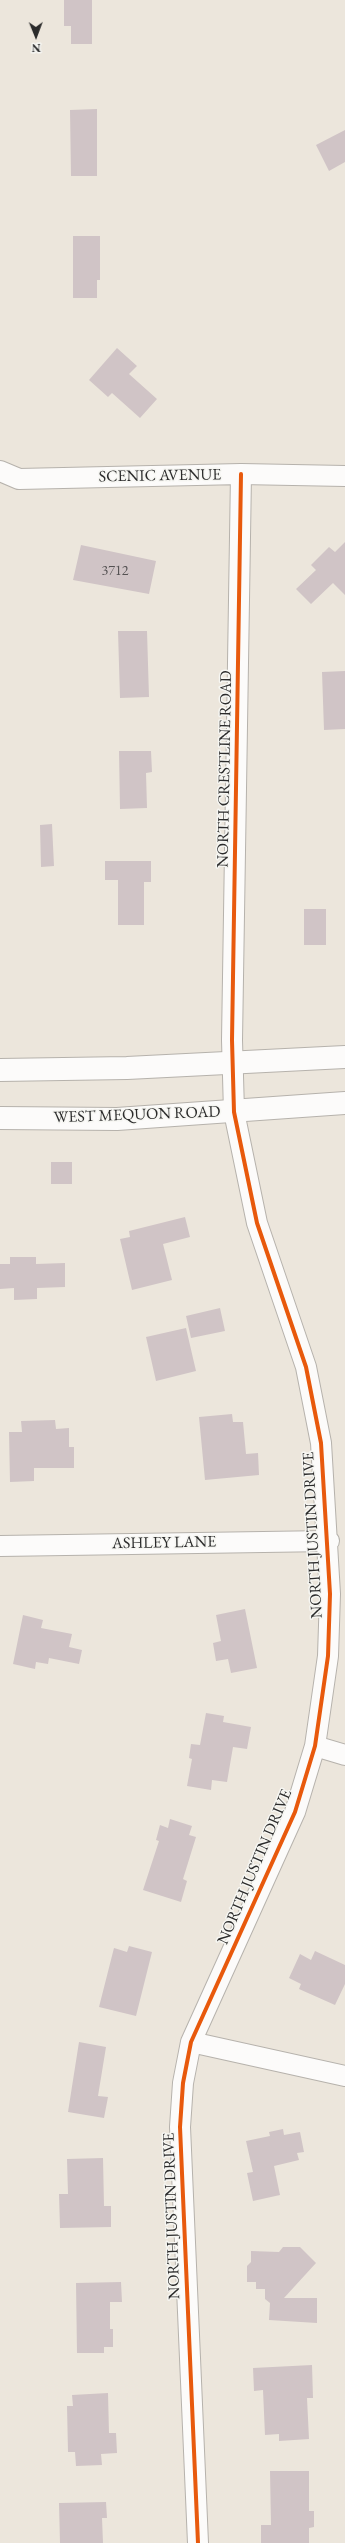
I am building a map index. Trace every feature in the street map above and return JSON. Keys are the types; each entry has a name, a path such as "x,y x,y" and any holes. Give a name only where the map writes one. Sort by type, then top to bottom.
{"main road":[{"path":"0,1070 232,1063 345,1057"},
{"name":"WEST MEQUON ROAD","path":"0,1118 117,1119 234,1112 345,1103"}],"street":[{"name":"SCENIC AVENUE","path":"0,470 19,479 241,474 345,476"},
{"name":"NORTH CRESTLINE ROAD","path":"232,1063 241,474"},
{"name":"NORTH JUSTIN DRIVE","path":"198,2543 180,2127 183,2083 191,2042 295,1812 315,1746 328,1656 330,1594 329,1541 321,1443 306,1367 256,1223 234,1112 232,1063"},
{"name":"ASHLEY LANE","path":"0,1546 329,1541"},
{"path":"315,1746 345,1755"},
{"path":"191,2042 345,2076"}],"building":[{"path":"64,0 92,0 92,44 71,44 71,26 64,26"},
{"path":"97,109 97,176 71,176 70,110"},
{"path":"345,130 345,162 329,171 316,145"},
{"path":"73,236 100,236 100,280 97,280 97,298 73,298"},
{"path":"117,348 137,366 129,374 157,399 140,418 112,393 108,397 89,380"},
{"path":"345,542 345,595 333,583 311,604 296,589 316,570 311,565 329,547 335,552"},
{"path":"81,545 156,561 149,594 73,580"},
{"path":"118,631 147,631 149,697 120,698"},
{"path":"345,671 345,729 324,730 322,672"},
{"path":"119,751 151,751 152,772 146,773 147,808 120,809"},
{"path":"52,824 54,866 41,867 40,825"},
{"path":"105,861 151,861 151,882 144,882 144,925 118,925 118,880 105,880"},
{"path":"304,909 326,909 326,945 304,945"},
{"path":"51,1162 72,1162 72,1184 51,1184"},
{"path":"185,1217 190,1237 163,1244 172,1280 132,1290 120,1239 130,1237 129,1231"},
{"path":"10,1257 36,1257 36,1264 65,1263 65,1287 37,1288 37,1299 14,1300 14,1288 0,1289 0,1264 10,1264"},
{"path":"220,1308 225,1331 191,1338 186,1316"},
{"path":"186,1328 196,1371 156,1381 146,1337"},
{"path":"232,1414 233,1422 243,1422 246,1454 258,1453 259,1475 205,1480 199,1417"},
{"path":"55,1420 56,1429 69,1428 69,1447 74,1447 74,1468 34,1468 34,1481 10,1482 9,1432 22,1432 21,1421"},
{"path":"245,1609 257,1668 231,1673 228,1659 216,1661 213,1643 221,1641 216,1615"},
{"path":"23,1615 43,1620 41,1628 72,1634 69,1647 82,1650 79,1664 49,1658 48,1664 36,1662 35,1669 13,1664"},
{"path":"206,1713 224,1716 223,1722 251,1727 247,1749 233,1747 227,1782 212,1780 211,1790 187,1786 192,1759 189,1758 191,1744 200,1745"},
{"path":"170,1819 192,1826 189,1835 196,1837 183,1879 187,1881 181,1902 143,1890 159,1841 156,1840 160,1825 168,1828"},
{"path":"129,1946 152,1952 136,2016 99,2007 114,1948 127,1952"},
{"path":"315,1951 345,1965 345,1984 335,2005 299,1989 301,1984 289,1978 300,1954 311,1960"},
{"path":"79,2042 106,2047 98,2096 108,2097 104,2118 68,2112"},
{"path":"283,2129 284,2135 300,2132 304,2152 297,2153 299,2160 274,2166 280,2195 253,2201 247,2173 253,2172 246,2141 270,2136 269,2132"},
{"path":"103,2158 104,2206 111,2206 111,2227 60,2228 59,2194 68,2194 67,2159"},
{"path":"283,2247 300,2247 316,2263 284,2298 317,2298 317,2323 269,2320 270,2303 265,2299 265,2289 256,2289 256,2282 247,2282 247,2266 251,2262 251,2251 279,2252"},
{"path":"121,2282 122,2302 110,2302 110,2329 113,2329 113,2347 104,2347 104,2353 77,2353 76,2283"},
{"path":"312,2365 313,2398 307,2398 309,2439 279,2441 279,2434 265,2435 263,2390 254,2391 253,2368"},
{"path":"108,2393 109,2433 116,2433 117,2453 101,2454 102,2465 76,2466 75,2452 68,2452 67,2406 73,2406 72,2395"},
{"path":"270,2471 309,2471 309,2511 314,2511 314,2527 309,2528 309,2543 261,2543 261,2525 271,2525"},
{"path":"106,2502 107,2518 102,2518 103,2543 60,2543 59,2503"}],"cycle path":[{"path":"198,2543 180,2127 183,2083 191,2042 295,1812 315,1746 328,1656 330,1594 321,1443 306,1367 257,1223 234,1112 232,1040 241,474"}]}
